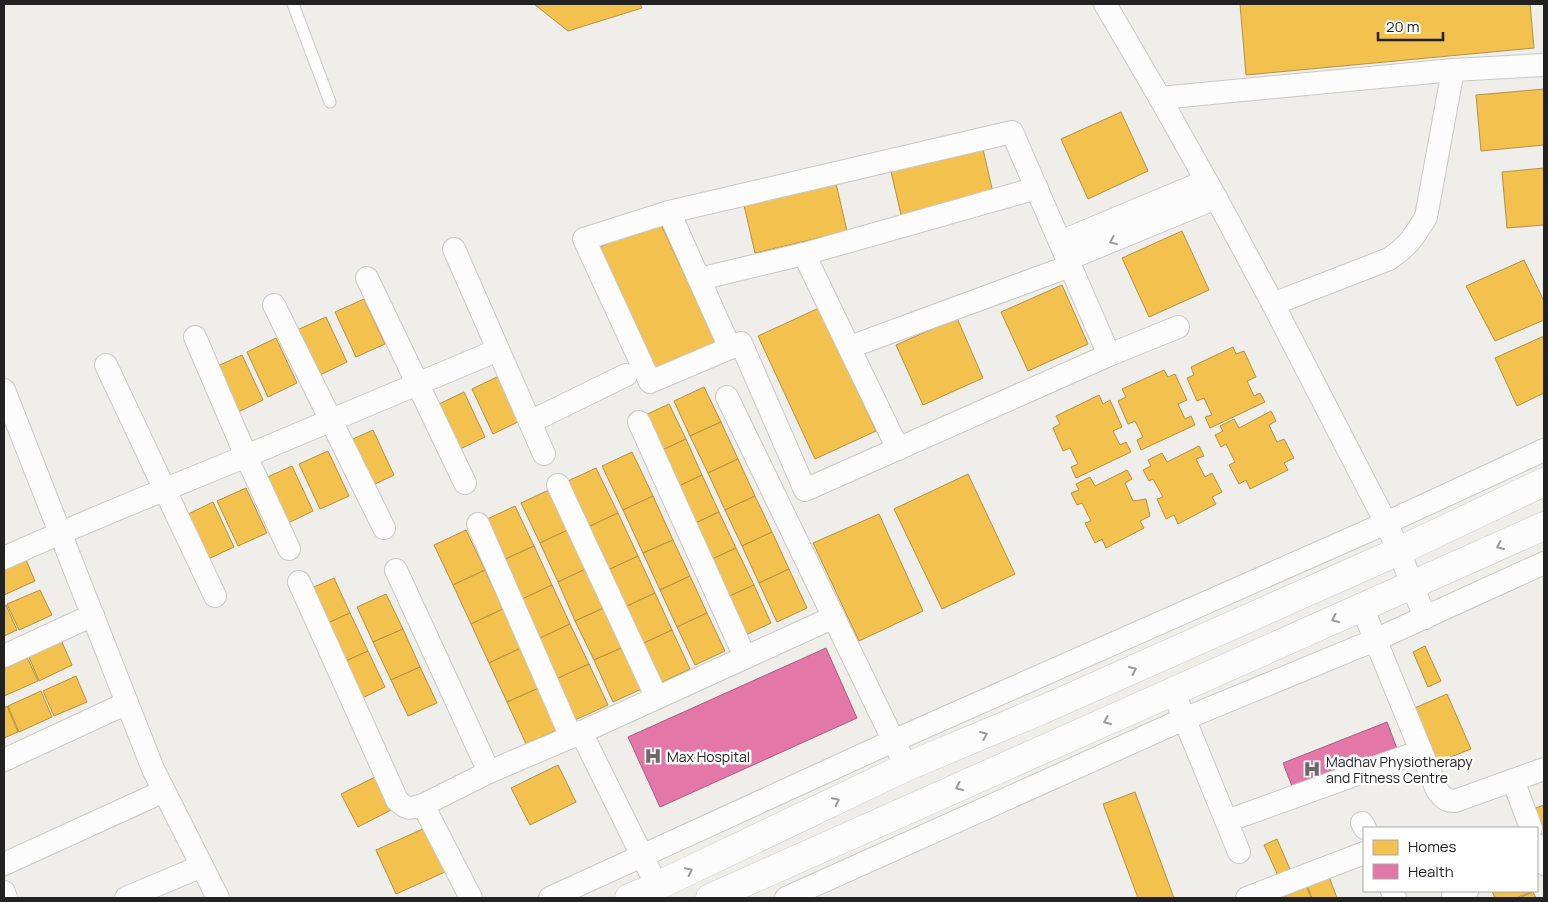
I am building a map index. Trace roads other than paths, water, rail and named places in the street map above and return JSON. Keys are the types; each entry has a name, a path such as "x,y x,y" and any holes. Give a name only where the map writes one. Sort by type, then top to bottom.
{"street":[{"path":"1105,4 1211,189 1273,304 1399,551 1424,618"},
{"path":"1160,98 1453,70 1544,65"},
{"path":"1273,304 1389,259 1404,249 1415,235 1426,217 1453,70"},
{"path":"1109,355 1012,132 669,212 584,239 650,382 741,343 805,490 1109,355 1178,327"},
{"path":"699,279 804,254 1037,188"},
{"path":"850,348 1066,256 1154,213 1211,189"},
{"path":"669,212 730,348"},
{"path":"454,249 544,454"},
{"path":"804,254 898,449"},
{"path":"367,278 464,483"},
{"path":"274,305 384,528"},
{"path":"195,337 246,456 289,549"},
{"path":"4,558 60,532 165,490 498,350"},
{"path":"106,365 215,596"},
{"path":"530,422 626,375"},
{"path":"4,390 153,769 218,898"},
{"path":"727,397 906,767"},
{"path":"639,422 745,658"},
{"path":"561,896 642,856 894,741 1386,524 1544,450"},
{"path":"629,898 906,767 1042,710 1399,551 1544,482"},
{"path":"558,485 658,698"},
{"path":"478,524 576,735 657,886"},
{"path":"710,898 1544,526"},
{"path":"786,898 1184,720 1375,640 1544,563"},
{"path":"396,570 489,772"},
{"path":"299,582 397,800 404,807 412,808 423,805 489,772 576,735 834,617"},
{"path":"1362,607 1438,790 1447,801 1456,801 1544,769"},
{"path":"4,656 93,615"},
{"path":"1173,692 1239,852"},
{"path":"4,760 127,703"},
{"path":"1227,821 1421,751"},
{"path":"1513,780 1531,827"},
{"path":"4,864 164,791"},
{"path":"423,805 471,898"},
{"path":"1247,898 1363,853"},
{"path":"126,898 202,866"},
{"path":"4,892 6,898"}],"lane":[{"path":"293,4 330,102"}],"place":[{"name":"Max Hospital","path":"653,756"},
{"name":"Madhav Physiotherapy and Fitness Centre","path":"1312,769"}]}
